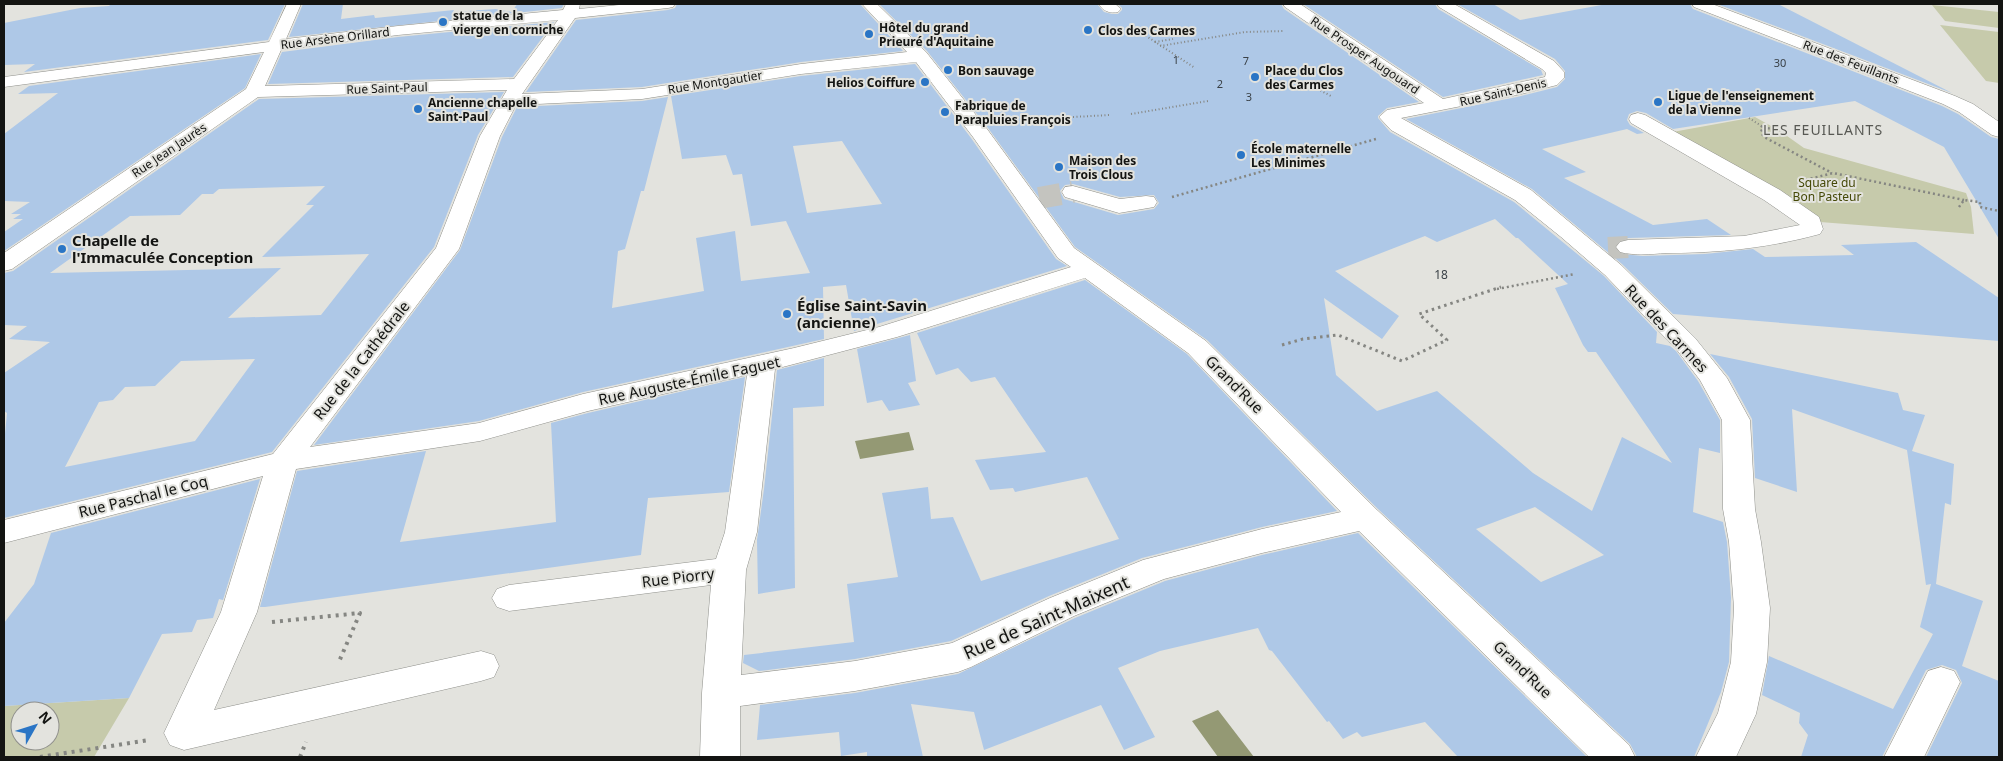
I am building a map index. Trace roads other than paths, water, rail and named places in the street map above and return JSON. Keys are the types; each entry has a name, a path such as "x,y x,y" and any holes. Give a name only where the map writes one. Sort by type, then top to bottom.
{"street":[{"path":"254,92 294,4"},
{"name":"Rue Arsène Orillard","path":"4,82 130,67 457,17 668,4"},
{"name":"Grand'Rue","path":"869,4 920,56 980,132 1066,253 1197,346 1366,518 1615,757"},
{"name":"Rue Prosper Augouard","path":"1290,4 1440,105"},
{"name":"Rue Saint-Denis","path":"1403,129 1388,117 1517,90 1550,81 1556,75 1548,65 1444,4"},
{"name":"Rue des Feuillants","path":"1698,4 1949,100 1966,108 1999,131"},
{"name":"Rue de la Cathédrale","path":"481,666 184,734 239,612 283,462 447,249 490,136 515,92 570,10"},
{"name":"Rue Montgautier","path":"515,92 642,94 801,69 920,56"},
{"name":"Rue Saint-Paul","path":"254,92 515,92"},
{"name":"Rue Jean Jaurès","path":"4,264 254,92"},
{"path":"1609,254 1726,246 1793,235 1812,229 1811,222 1772,195 1638,119"},
{"name":"Rue des Carmes","path":"1403,129 1523,195 1609,254 1713,378 1736,420 1739,509 1745,542 1752,608 1749,662 1737,714 1716,757"},
{"path":"1073,192 1119,206 1146,202"},
{"name":"Rue Auguste-Émile Faguet","path":"283,462 480,432 583,403 762,364 888,332 1089,269"},
{"name":"Rue Piorry","path":"509,598 729,570 741,532 762,364"},
{"name":"Rue Paschal le Coq","path":"4,531 283,462"},
{"name":"Rue de Saint-Maixent","path":"721,693 855,676 958,657 1062,607 1155,569 1262,541 1366,518"},
{"path":"720,757 721,693 729,570"},
{"path":"1904,757 1941,682"}],"tunnel":[{"path":"1039,198 1073,192"},
{"path":"1608,248 1628,247"}],"place":[{"name":"statue de la vierge en corniche","path":"443,22"},
{"name":"Clos des Carmes","path":"1088,30"},
{"name":"Hôtel du grand Prieuré d'Aquitaine","path":"869,34"},
{"name":"Bon sauvage","path":"948,70"},
{"name":"Place du Clos des Carmes","path":"1255,77"},
{"name":"Helios Coiffure","path":"925,82"},
{"name":"Ligue de l'enseignement de la Vienne","path":"1658,102"},
{"name":"Ancienne chapelle Saint-Paul","path":"418,109"},
{"name":"Fabrique de Parapluies François","path":"945,112"},
{"name":"École maternelle Les Minimes","path":"1241,155"},
{"name":"Maison des Trois Clous","path":"1059,167"},
{"name":"Chapelle de l'Immaculée Conception","path":"62,249"},
{"name":"Église Saint-Savin (ancienne)","path":"787,314"}],"district":[{"name":"LES FEUILLANTS","path":"1823,129"}],"park label":[{"name":"Square du Bon Pasteur","path":"1827,189"}]}
